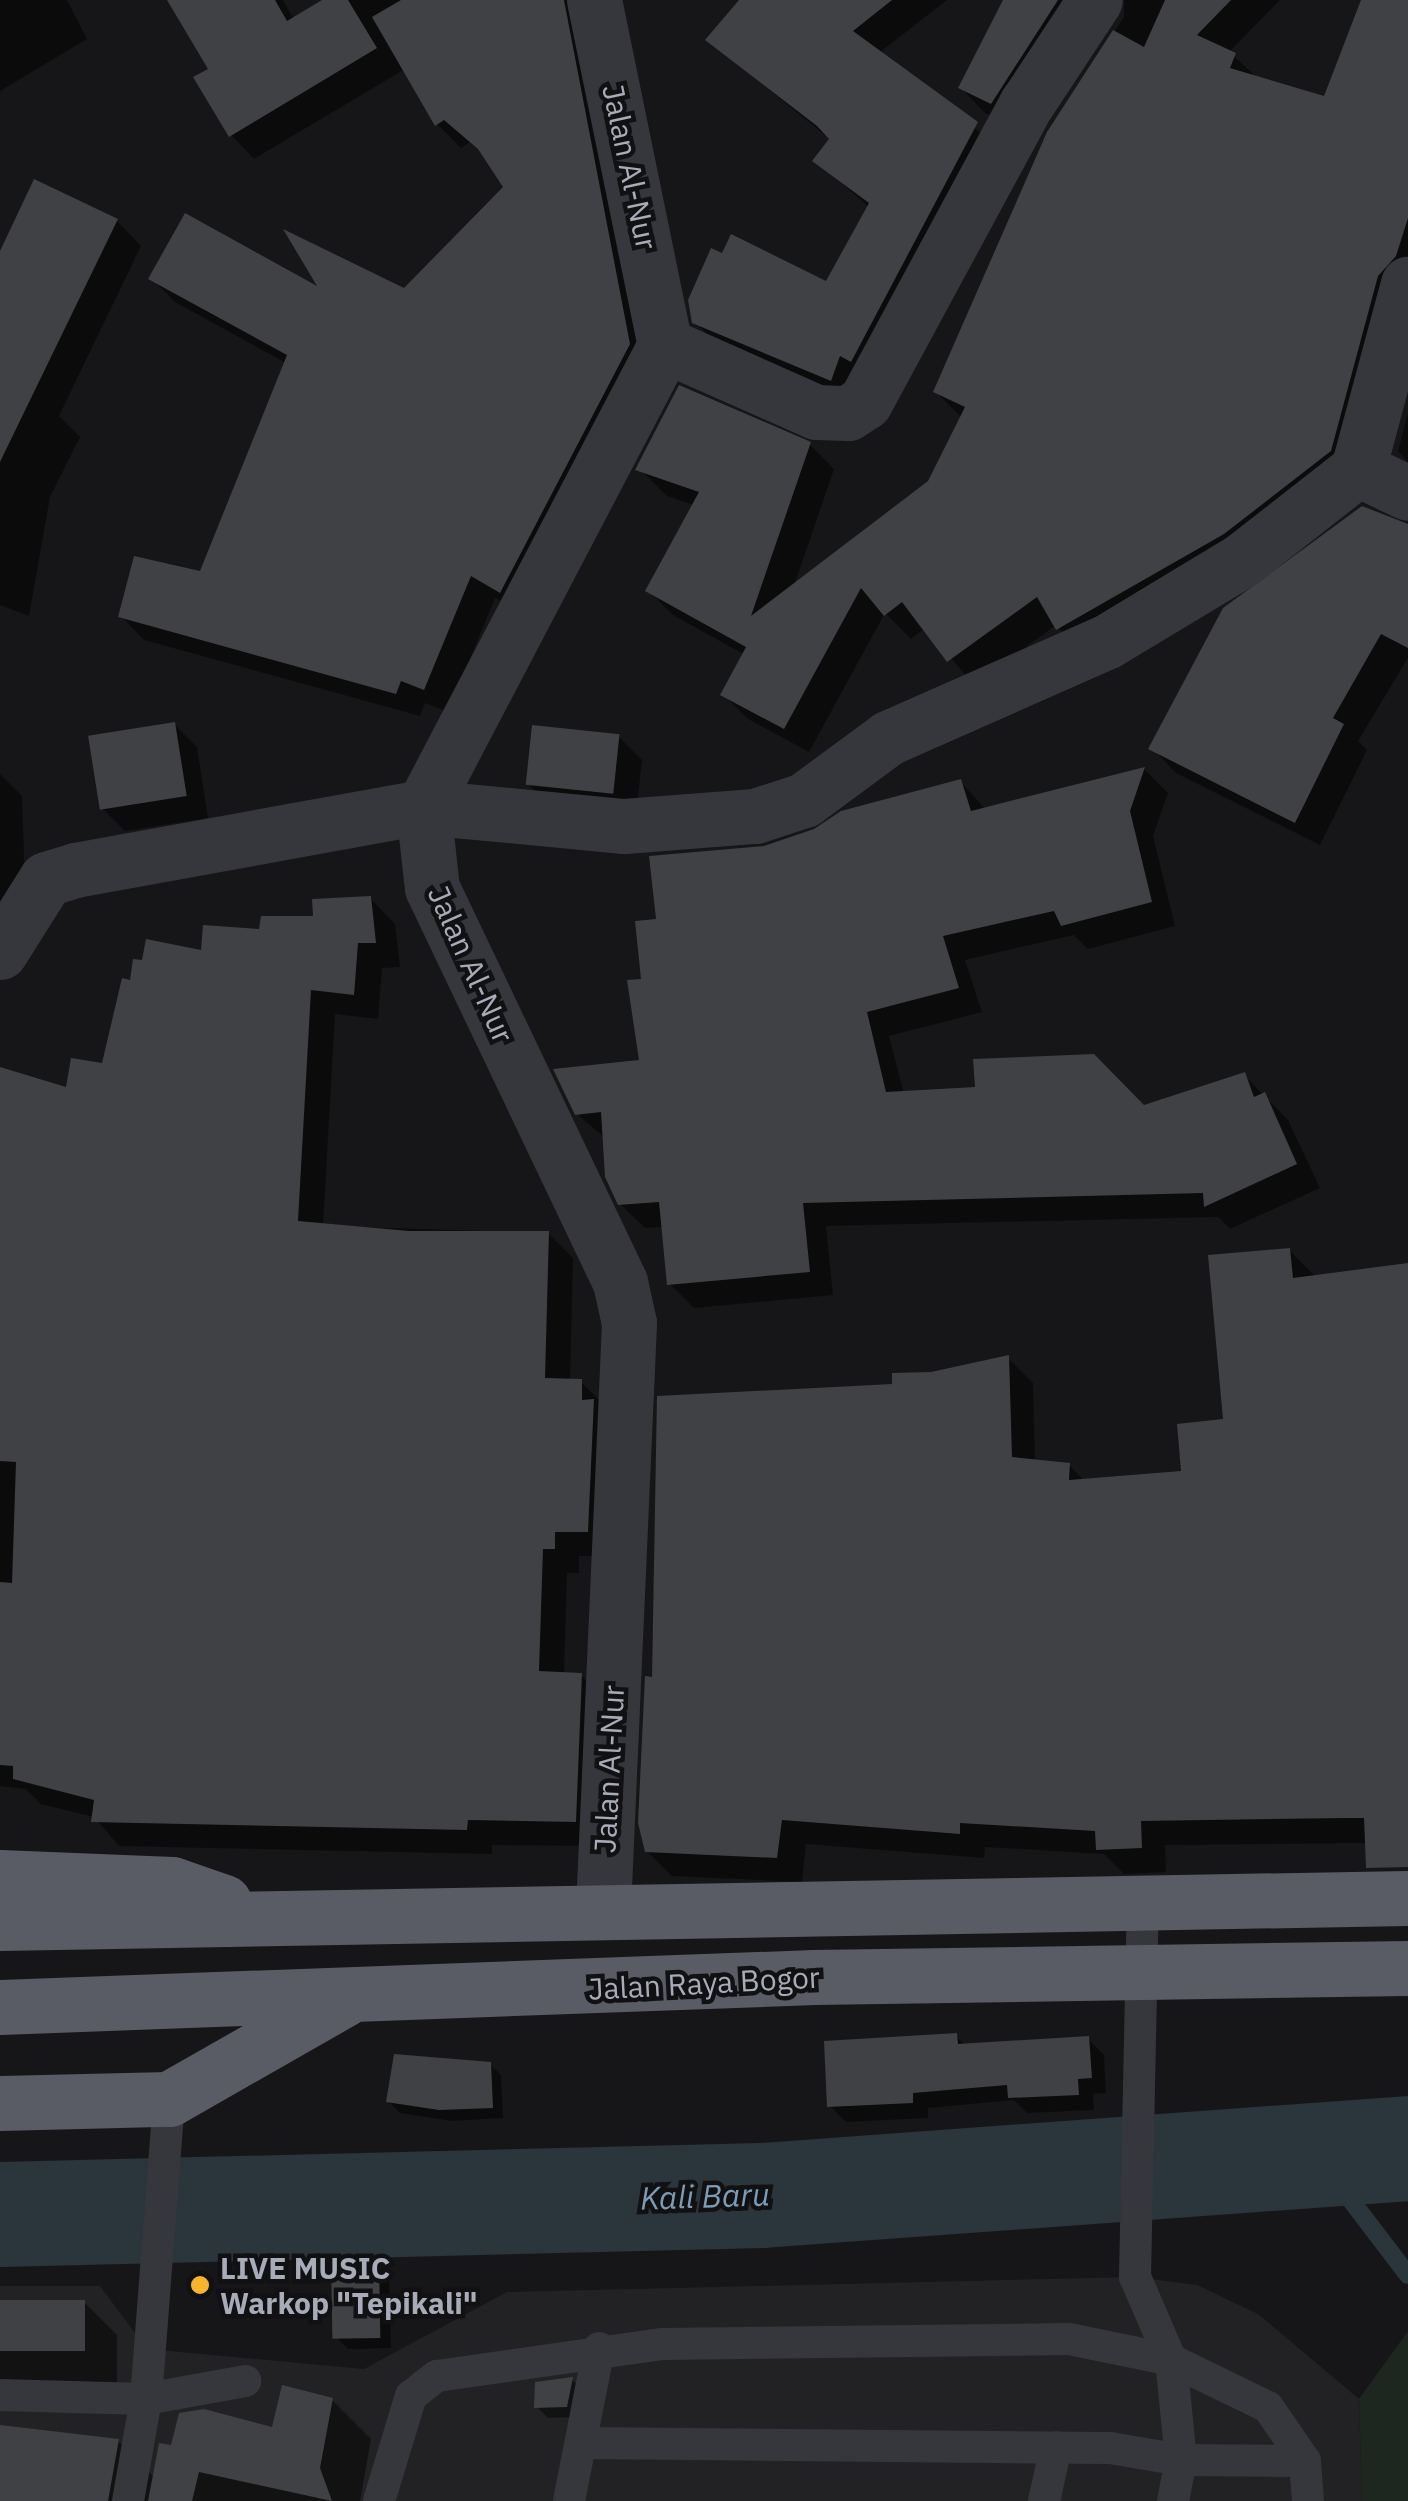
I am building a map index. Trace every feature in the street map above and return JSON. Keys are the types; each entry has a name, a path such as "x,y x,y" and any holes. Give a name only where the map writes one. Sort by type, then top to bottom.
{"highway":[{"path":"0,1877 172,1884 284,1922"},
{"path":"0,1923 284,1922 602,1909 1142,1898 1408,1898"},
{"path":"522,1992 525,1912"},
{"name":"Jalan Raya Bogor","path":"0,2007 1144,1970 1408,1968"},
{"path":"0,2103 169,2122 351,1995"}],"street":[{"name":"Jalan Al-Nur","path":"594,0 665,345"},
{"path":"423,807 665,345 816,412 848,413 866,402 1027,103 1095,0"},
{"path":"0,952 46,879 423,807 624,826 755,816 804,800 888,738 1106,642 1242,560 1358,469 1408,284"},
{"path":"1358,469 1408,494"},
{"name":"Jalan Al-Nur","path":"423,807 432,888 620,1282 629,1324 602,1909"}],"lane":[{"path":"1142,1898 1144,1970 1136,2264 1172,2360 1181,2460 1173,2501"},
{"path":"128,2501 146,2399 148,2332 169,2122"},
{"path":"379,2501 410,2396 437,2376 599,2348 1068,2339 1172,2360 1268,2407 1305,2461 1308,2501"},
{"path":"570,2501 585,2442 599,2348"},
{"path":"0,2395 146,2399 245,2381"},
{"path":"585,2442 1056,2447 1181,2460 1305,2461"},
{"path":"1044,2501 1056,2447"}],"shaded area":[{"path":"1135,2277 1197,2285 1258,2314 1359,2399 1362,2501 0,2501 0,2286 100,2286 147,2349 364,2369 507,2292"},
{"path":"1408,2331 1408,2501 1362,2501 1359,2399"}],"building":[{"path":"167,0 275,0 287,21 322,0 348,0 377,48 229,137 193,77 208,69"},
{"path":"401,0 564,0 630,344 500,593 471,576 424,690 401,681 396,694 118,617 134,556 200,571 287,355 148,279 185,213 317,286 283,229 404,288 503,187 478,149 444,120 435,126 372,17"},
{"path":"739,0 892,0 853,31 978,122 851,362 840,356 831,381 692,323 688,300 711,248 722,253 731,234 826,281 869,203 812,161 829,139 817,126 705,40"},
{"path":"1003,0 1058,0 991,104 958,88"},
{"path":"1165,0 1231,0 1197,35 1236,53 1230,68 1324,96 1361,0 1408,0 1408,218 1396,256 1378,276 1331,451 1224,534 1056,630 1037,597 947,662 902,602 884,616 861,588 784,729 720,695 746,647 645,591 699,492 635,470 679,385 811,442 751,616 928,481 965,407 933,392 1047,132 1113,30 1144,47"},
{"path":"34,179 118,219 0,462 0,251"},
{"path":"1362,506 1408,524 1408,648 1381,634 1333,718 1344,724 1295,823 1148,749 1223,608"},
{"path":"175,722 187,796 100,810 88,736"},
{"path":"532,725 620,734 613,794 526,785"},
{"path":"1145,767 1130,811 1152,902 1061,926 1054,911 943,936 959,988 867,1012 886,1092 975,1087 973,1059 1094,1054 1144,1105 1245,1072 1254,1097 1265,1092 1297,1164 1204,1207 1203,1193 803,1203 810,1272 667,1285 659,1202 618,1205 605,1177 601,1112 575,1115 553,1069 639,1060 627,980 641,979 635,921 656,919 649,856 764,846 814,829 841,811 961,779 971,811"},
{"path":"371,896 376,943 358,943 354,995 311,990 298,1221 409,1231 549,1231 545,1378 582,1379 582,1400 594,1399 588,1532 555,1532 555,1549 543,1549 539,1671 582,1673 576,1822 468,1820 467,1830 91,1822 94,1800 13,1779 13,1766 0,1765 0,1582 12,1583 16,1462 0,1461 0,1067 66,1087 71,1058 102,1063 122,978 130,980 133,959 142,960 146,939 201,950 203,925 259,929 261,916 313,916 312,899"},
{"path":"1290,1248 1293,1278 1408,1263 1408,1867 1366,1868 1364,1818 1141,1821 1142,1848 1096,1850 1095,1831 960,1823 960,1834 782,1820 777,1858 645,1852 638,1823 645,1676 652,1677 657,1396 892,1384 892,1373 931,1372 1009,1355 1012,1457 1070,1463 1069,1480 1181,1471 1177,1424 1223,1419 1208,1255"},
{"path":"957,2033 958,2044 1089,2036 1092,2078 1078,2079 1079,2095 1008,2098 1007,2085 913,2093 913,2103 827,2107 824,2041"},
{"path":"394,2054 491,2062 493,2108 439,2110 386,2102"},
{"path":"379,2260 380,2338 332,2339 331,2261"},
{"path":"0,2300 85,2300 85,2351 0,2351"},
{"path":"573,2377 567,2407 534,2408 535,2382"},
{"path":"282,2385 333,2398 320,2468 332,2501 199,2472 192,2501 148,2501 159,2443 171,2445 179,2413 204,2409 272,2427"},
{"path":"0,2425 119,2439 108,2501 0,2501"}],"waterway":[{"name":"Kali Baru","path":"0,2214 762,2195 1408,2148"},
{"path":"1318,2157 1408,2275"}],"place":[{"name":"LIVE MUSIC Warkop \"Tepikali\"","path":"200,2285"}]}
